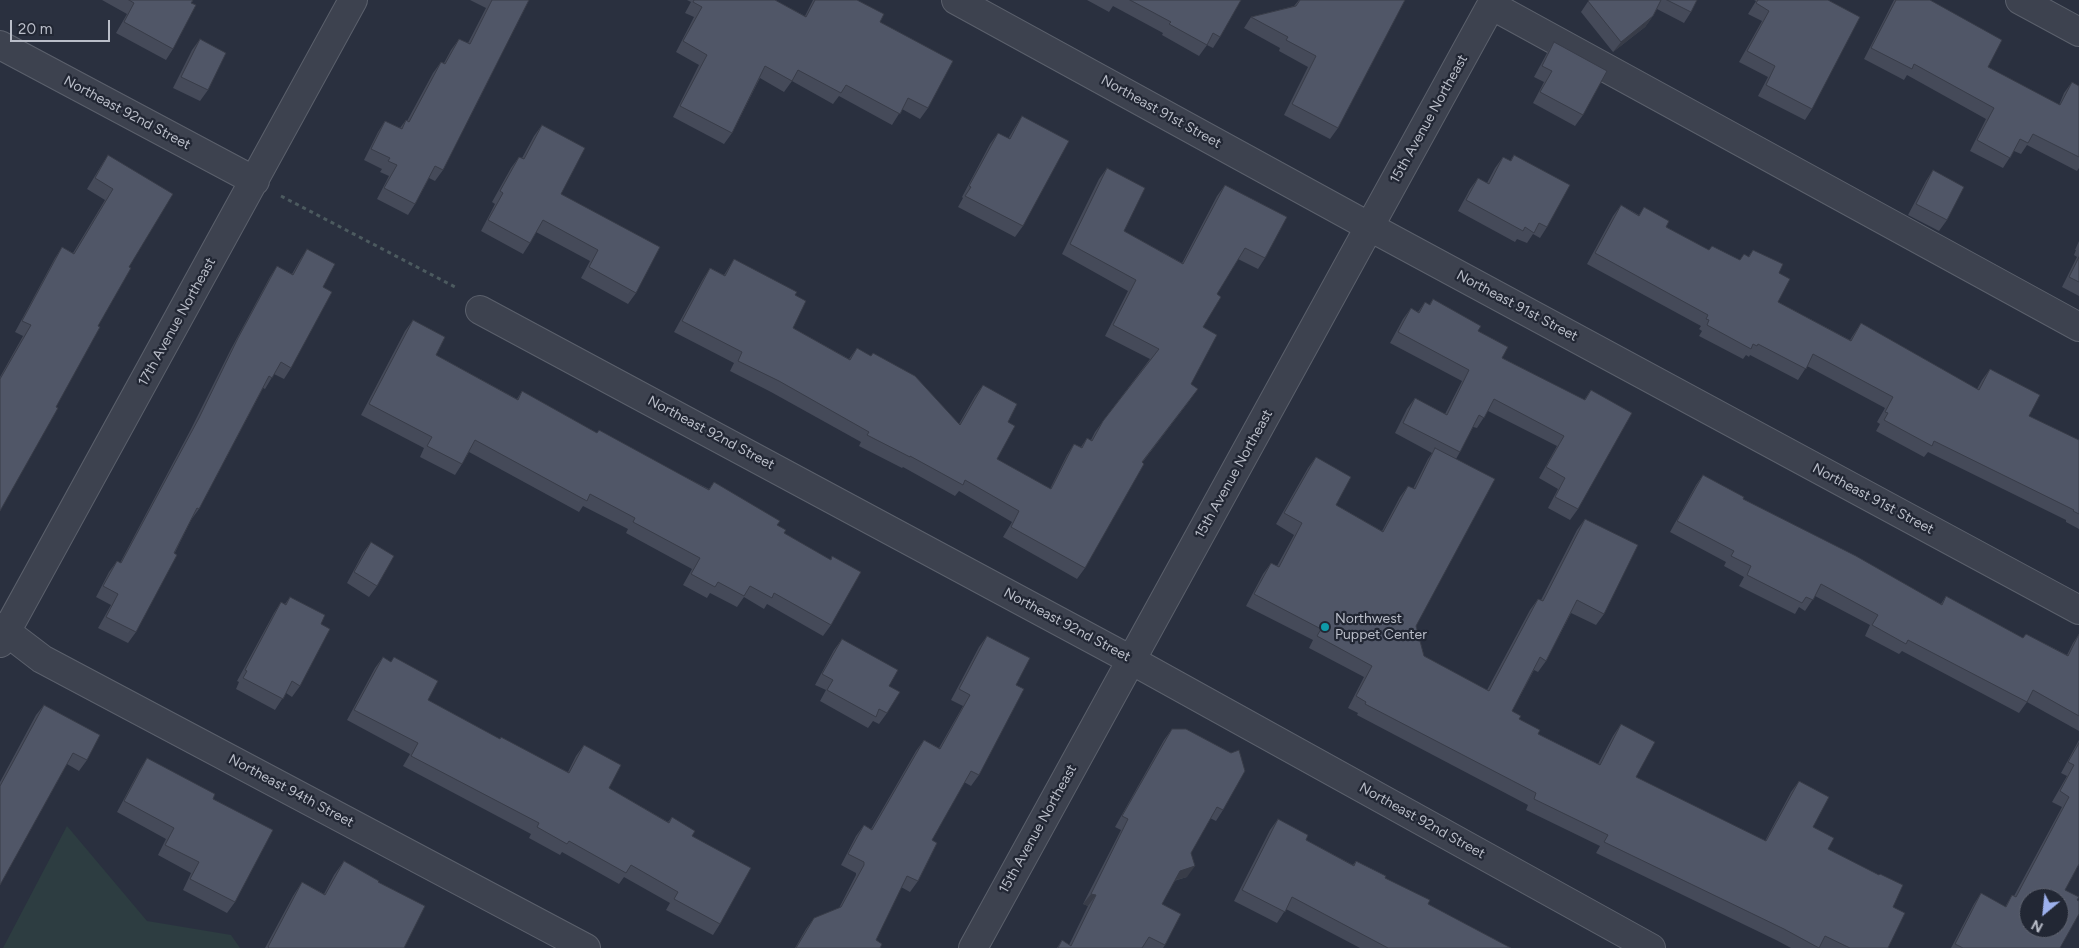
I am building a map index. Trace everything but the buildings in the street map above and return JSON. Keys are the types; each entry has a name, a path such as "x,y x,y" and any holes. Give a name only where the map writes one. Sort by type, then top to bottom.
{"street":[{"name":"17th Avenue Northeast","path":"2,634 255,181 353,0"},
{"name":"Northeast 91st Street","path":"956,0 1370,227 2079,610"},
{"path":"2020,0 2079,32"},
{"name":"15th Avenue Northeast","path":"973,948 1493,3"},
{"path":"1493,3 2079,327"},
{"name":"Northeast 92nd Street","path":"0,45 255,181"},
{"name":"Northeast 92nd Street","path":"480,310 1131,660 1651,948"},
{"name":"Northeast 94th Street","path":"2,634 42,660 586,948"}],"path":[{"path":"280,195 455,286"}],"shaded area":[{"path":"67,826 147,921 231,935 240,948 3,948"}],"place":[{"name":"Northwest Puppet Center","path":"1325,627"}]}
